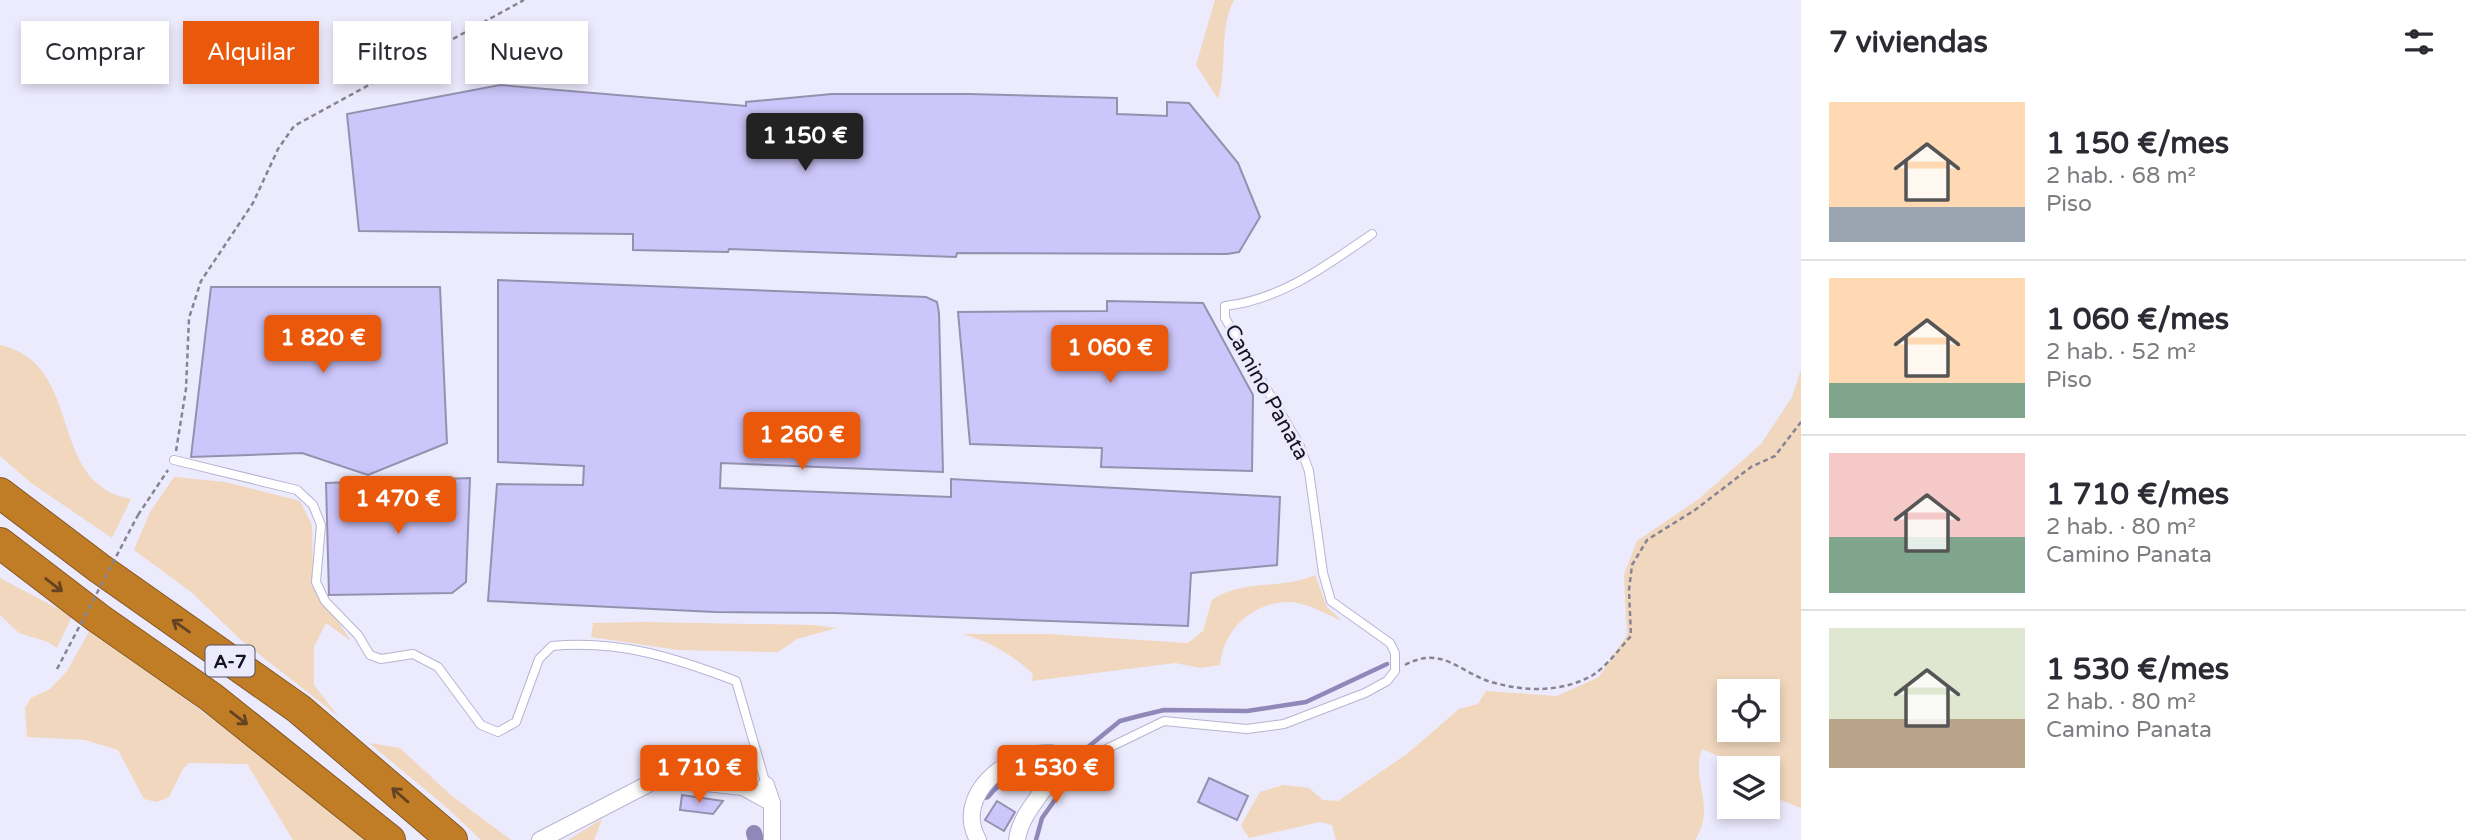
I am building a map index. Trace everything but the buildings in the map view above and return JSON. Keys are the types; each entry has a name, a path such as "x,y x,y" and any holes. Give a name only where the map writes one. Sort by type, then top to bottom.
{"highway":[{"name":"A-7","path":"0,493 108,575 299,709 452,840"},
{"name":"A-7","path":"0,543 98,618 222,705 390,840"}],"street":[{"path":"978,840 970,826 971,811 975,795 987,779 1040,752 1051,753 1059,762 1054,776 1019,825 1017,840"},
{"path":"540,840 660,778 743,787 772,803"},
{"path":"766,785 772,803 772,840"}],"lane":[{"name":"Camino Panata","path":"1372,234 1302,280 1243,304 1226,306 1225,318 1276,409 1300,444 1310,471 1323,573 1331,601 1390,643 1395,653 1395,671"},
{"path":"174,460 297,490 313,505 321,525 316,582 325,601 358,635 370,654 381,659 413,654 438,667 481,725 498,732 516,722 539,659 552,646 589,643 636,648 736,681 766,785"},
{"path":"1059,762 1100,752 1164,721 1247,729 1284,724 1365,693 1387,681 1395,671"}],"path":[{"path":"57,669 138,514 174,460 186,388 189,318 201,281 253,203 278,149 294,127 524,0"},
{"path":"1395,671 1410,662 1440,658 1450,660 1470,674 1494,684 1559,690 1595,674 1631,636 1632,565 1647,540 1695,510 1751,467 1775,456 1801,422"}],"shaded area":[{"path":"1215,0 1234,0 1226,24 1218,99 1196,65"},
{"path":"0,345 27,356 45,375 57,398 74,449 86,471 104,489 131,499 112,538 31,483 0,456"},
{"path":"1801,370 1801,808 1780,800 1780,756 1718,756 1702,749 1699,772 1704,816 1695,840 1336,840 1332,825 1320,822 1249,838 1241,825 1260,792 1284,785 1309,788 1323,800 1338,801 1407,754 1459,709 1478,704 1486,691 1557,696 1599,677 1627,635 1624,575 1637,541 1700,498 1761,444 1792,397"},
{"path":"174,477 225,482 300,501 312,525 313,585 351,641 326,623 314,647 314,685 338,716 241,640 191,592 134,550 150,512"},
{"path":"1315,575 1327,607 1342,621 1296,603 1264,606 1252,612 1234,629 1222,652 1220,665 1201,668 1175,663 1032,681 1033,674 1009,655 963,634 1046,634 1188,643 1203,631 1212,600 1237,589 1302,580"},
{"path":"0,578 72,616 57,648 48,642 19,633 0,615"},
{"path":"593,623 813,625 837,628 797,639 778,652 678,650 591,637"},
{"path":"91,628 299,784 365,840 293,840 247,764 189,763 183,769 169,797 157,802 144,799 118,750 85,740 27,737 25,708 31,698 50,689 67,671"},
{"path":"369,743 400,748 452,796 511,840 481,840 444,805"},
{"path":"602,819 594,840 568,840"}],"waterway":[{"path":"1088,747 1120,721 1164,710 1247,711 1306,702 1387,664"},
{"path":"985,792 990,785 1011,776 1042,779"},
{"path":"1036,840 1042,818 1057,797"},
{"path":"754,833 756,840"}]}
